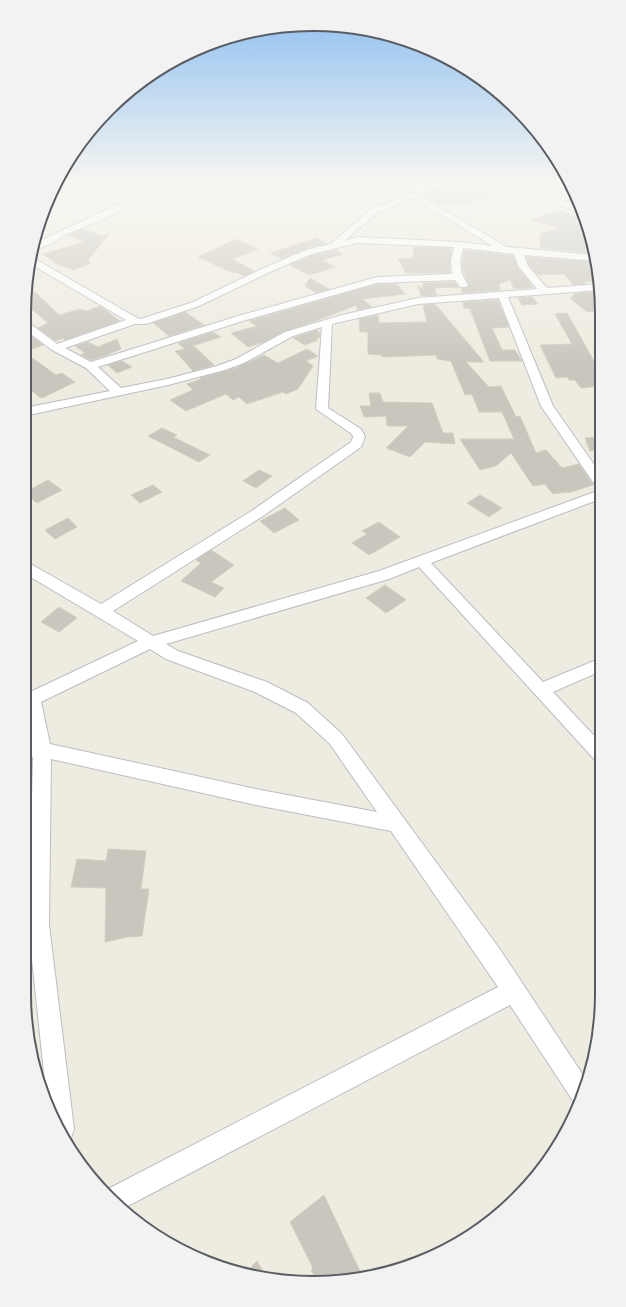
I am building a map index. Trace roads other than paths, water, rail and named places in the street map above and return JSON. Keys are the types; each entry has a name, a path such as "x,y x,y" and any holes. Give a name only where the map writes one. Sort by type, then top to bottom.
{"street":[{"path":"331,247 335,244"},
{"path":"35,263 134,321 142,322 196,304 269,269 309,252 342,244"},
{"path":"438,244 590,258"},
{"path":"497,244 507,250"},
{"path":"459,245 454,265 457,277 472,297"},
{"path":"518,252 524,267 544,291"},
{"path":"90,366 242,318 376,280 457,277"},
{"path":"31,411 168,382 221,368 240,361 289,334 327,322 418,301 594,287"},
{"path":"502,294 548,406 595,475"},
{"path":"56,348 134,321"},
{"path":"102,611 258,513 357,444 359,437 357,432 322,409 327,322"},
{"path":"31,329 56,348 90,366 106,379 118,392"},
{"path":"31,699 151,642 384,575 595,496"},
{"path":"421,561 595,748"},
{"path":"31,570 102,611 172,655 262,686 302,708 336,739 491,956 578,1089"},
{"path":"541,690 595,667"},
{"path":"31,729 33,749 32,928 61,1120"},
{"path":"33,749 261,798 397,824"},
{"path":"118,1197 513,991"}]}
